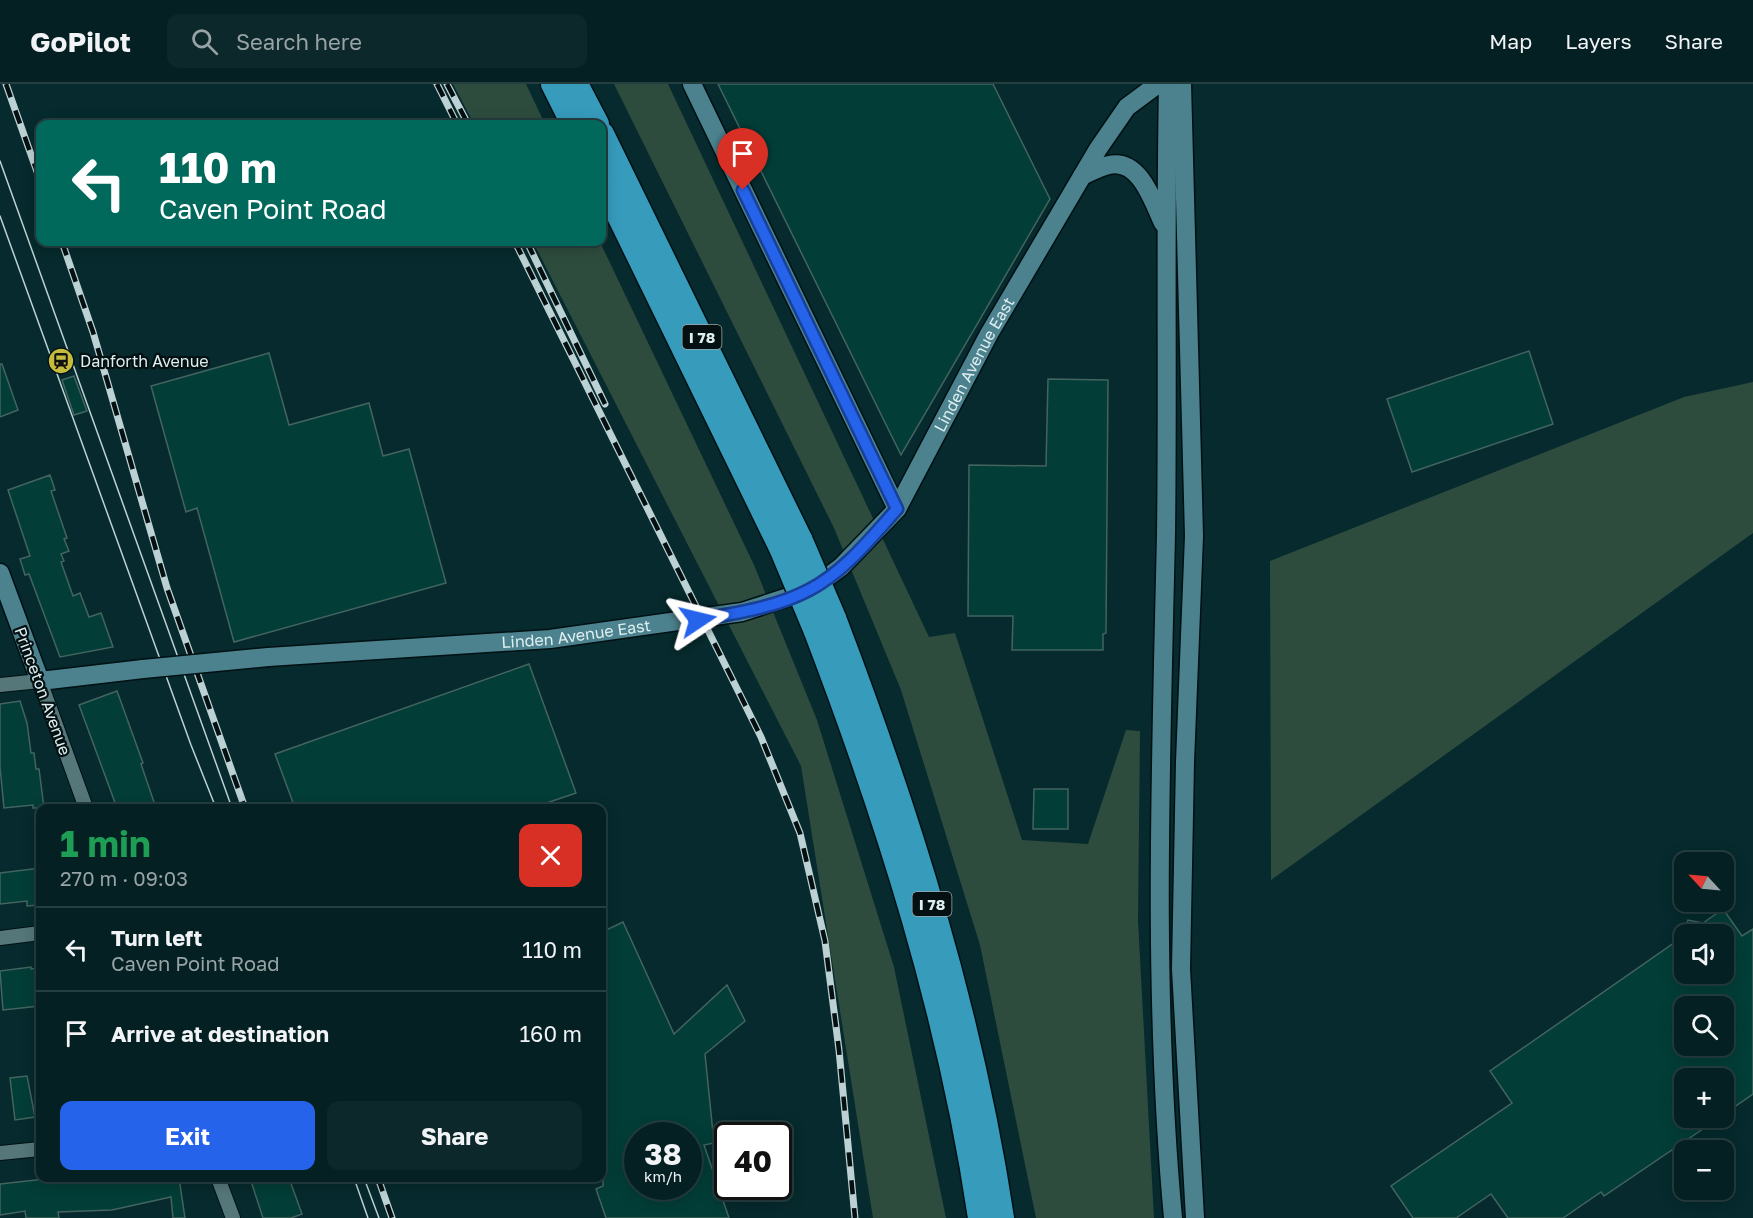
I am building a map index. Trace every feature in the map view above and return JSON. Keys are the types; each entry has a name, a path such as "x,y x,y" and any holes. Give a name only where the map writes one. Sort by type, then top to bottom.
{"highway":[{"path":"553,84 571,120"},
{"path":"576,84 595,120"},
{"name":"I 78","path":"606,143 791,545 908,821 963,1027 990,1210"},
{"name":"I 78","path":"606,189 791,545"}],"street":[{"path":"692,84 897,509"},
{"name":"Linden Avenue East","path":"40,681 268,657 550,639 742,612 810,590 848,560 897,509 989,334 1082,176 1120,115 1138,97 1158,84"},
{"path":"1168,84 1165,228 1166,530 1159,860 1164,1083 1173,1218"},
{"path":"1182,84 1191,338 1194,536 1185,773 1181,969 1194,1218"},
{"path":"1082,176 1110,165 1123,166 1133,171 1143,182 1165,228"},
{"name":"Princeton Avenue","path":"0,573 85,804"},
{"path":"0,685 40,681"},
{"path":"0,938 36,934"},
{"path":"0,1154 36,1150"},
{"path":"220,1182 233,1218"}],"green space":[{"path":"453,84 526,84 543,120 472,120"},
{"path":"614,84 668,84 929,637 955,633 1022,840 1088,844 1126,730 1140,731 1138,921 1154,1218 1036,1218 980,945 901,690 834,528"},
{"path":"535,246 602,246 754,565 817,720 894,967 946,1218 873,1218 801,766"},
{"path":"1753,382 1753,533 1271,880 1270,561 1684,397"}],"building":[{"path":"718,84 993,84 1050,199 901,455"},
{"path":"1529,351 1553,424 1412,472 1387,399"},
{"path":"269,353 289,425 369,403 383,456 409,449 446,583 234,642 197,508 186,512 151,386"},
{"path":"0,364 2,364 18,410 0,417"},
{"path":"74,376 87,411 74,415 62,380"},
{"path":"1048,379 1108,380 1106,633 1103,634 1103,650 1012,650 1013,616 968,616 969,465 1046,466"},
{"path":"50,475 55,490 51,491 67,538 64,539 69,551 61,554 64,561 61,562 73,596 80,593 89,617 101,613 113,647 60,657 29,574 25,575 20,559 30,556 8,490"},
{"path":"529,664 576,793 544,804 294,804 275,754"},
{"path":"117,691 143,763 141,764 155,804 116,804 79,705"},
{"path":"20,701 27,723 31,753 34,753 36,769 39,769 43,804 36,804 36,808 33,808 33,805 4,808 0,767 0,704"},
{"path":"1034,789 1068,789 1068,829 1033,829"},
{"path":"36,868 36,905 27,906 27,901 0,904 0,873"},
{"path":"1719,912 1725,912 1734,924 1687,924 1688,920 1703,923"},
{"path":"623,922 674,1034 727,985 745,1021 705,1054 714,1143 704,1145 714,1174 714,1200 723,1200 729,1218 606,1218 596,1189 606,1182 606,930"},
{"path":"1734,925 1742,936 1753,929 1753,1094 1734,1107 1734,1068 1674,1068 1674,1128 1704,1128 1687,1140 1674,1140 1674,1149 1604,1196 1601,1192 1563,1218 1508,1218 1491,1194 1456,1218 1413,1218 1391,1186 1512,1103 1490,1071 1674,943 1674,984 1734,984"},
{"path":"36,968 36,1006 3,1010 0,971"},
{"path":"27,1076 35,1117 15,1120 10,1078"},
{"path":"36,1180 36,1182 180,1182 185,1218 173,1218 171,1197 112,1210 58,1212 59,1218 26,1218 25,1211 0,1215 0,1184"},
{"path":"251,1182 290,1182 302,1214 291,1218 263,1218"}],"tram line":[{"path":"0,161 231,804"},
{"path":"0,216 214,804"},
{"path":"355,1182 368,1218"},
{"path":"366,1182 379,1218"}],"railway":[{"path":"6,84 36,169"},
{"path":"437,84 455,120"},
{"path":"447,84 466,120"},
{"path":"63,246 93,332 167,588 244,804"},
{"path":"517,246 761,737 800,833 825,941 839,1050 855,1218"},
{"path":"529,246 605,404"},
{"path":"379,1182 392,1218"}],"place":[{"name":"Danforth Avenue","path":"61,361"}],"route":[{"path":"698,620 742,612 779,602 810,590 841,567 870,540 897,509 743,190"}]}
